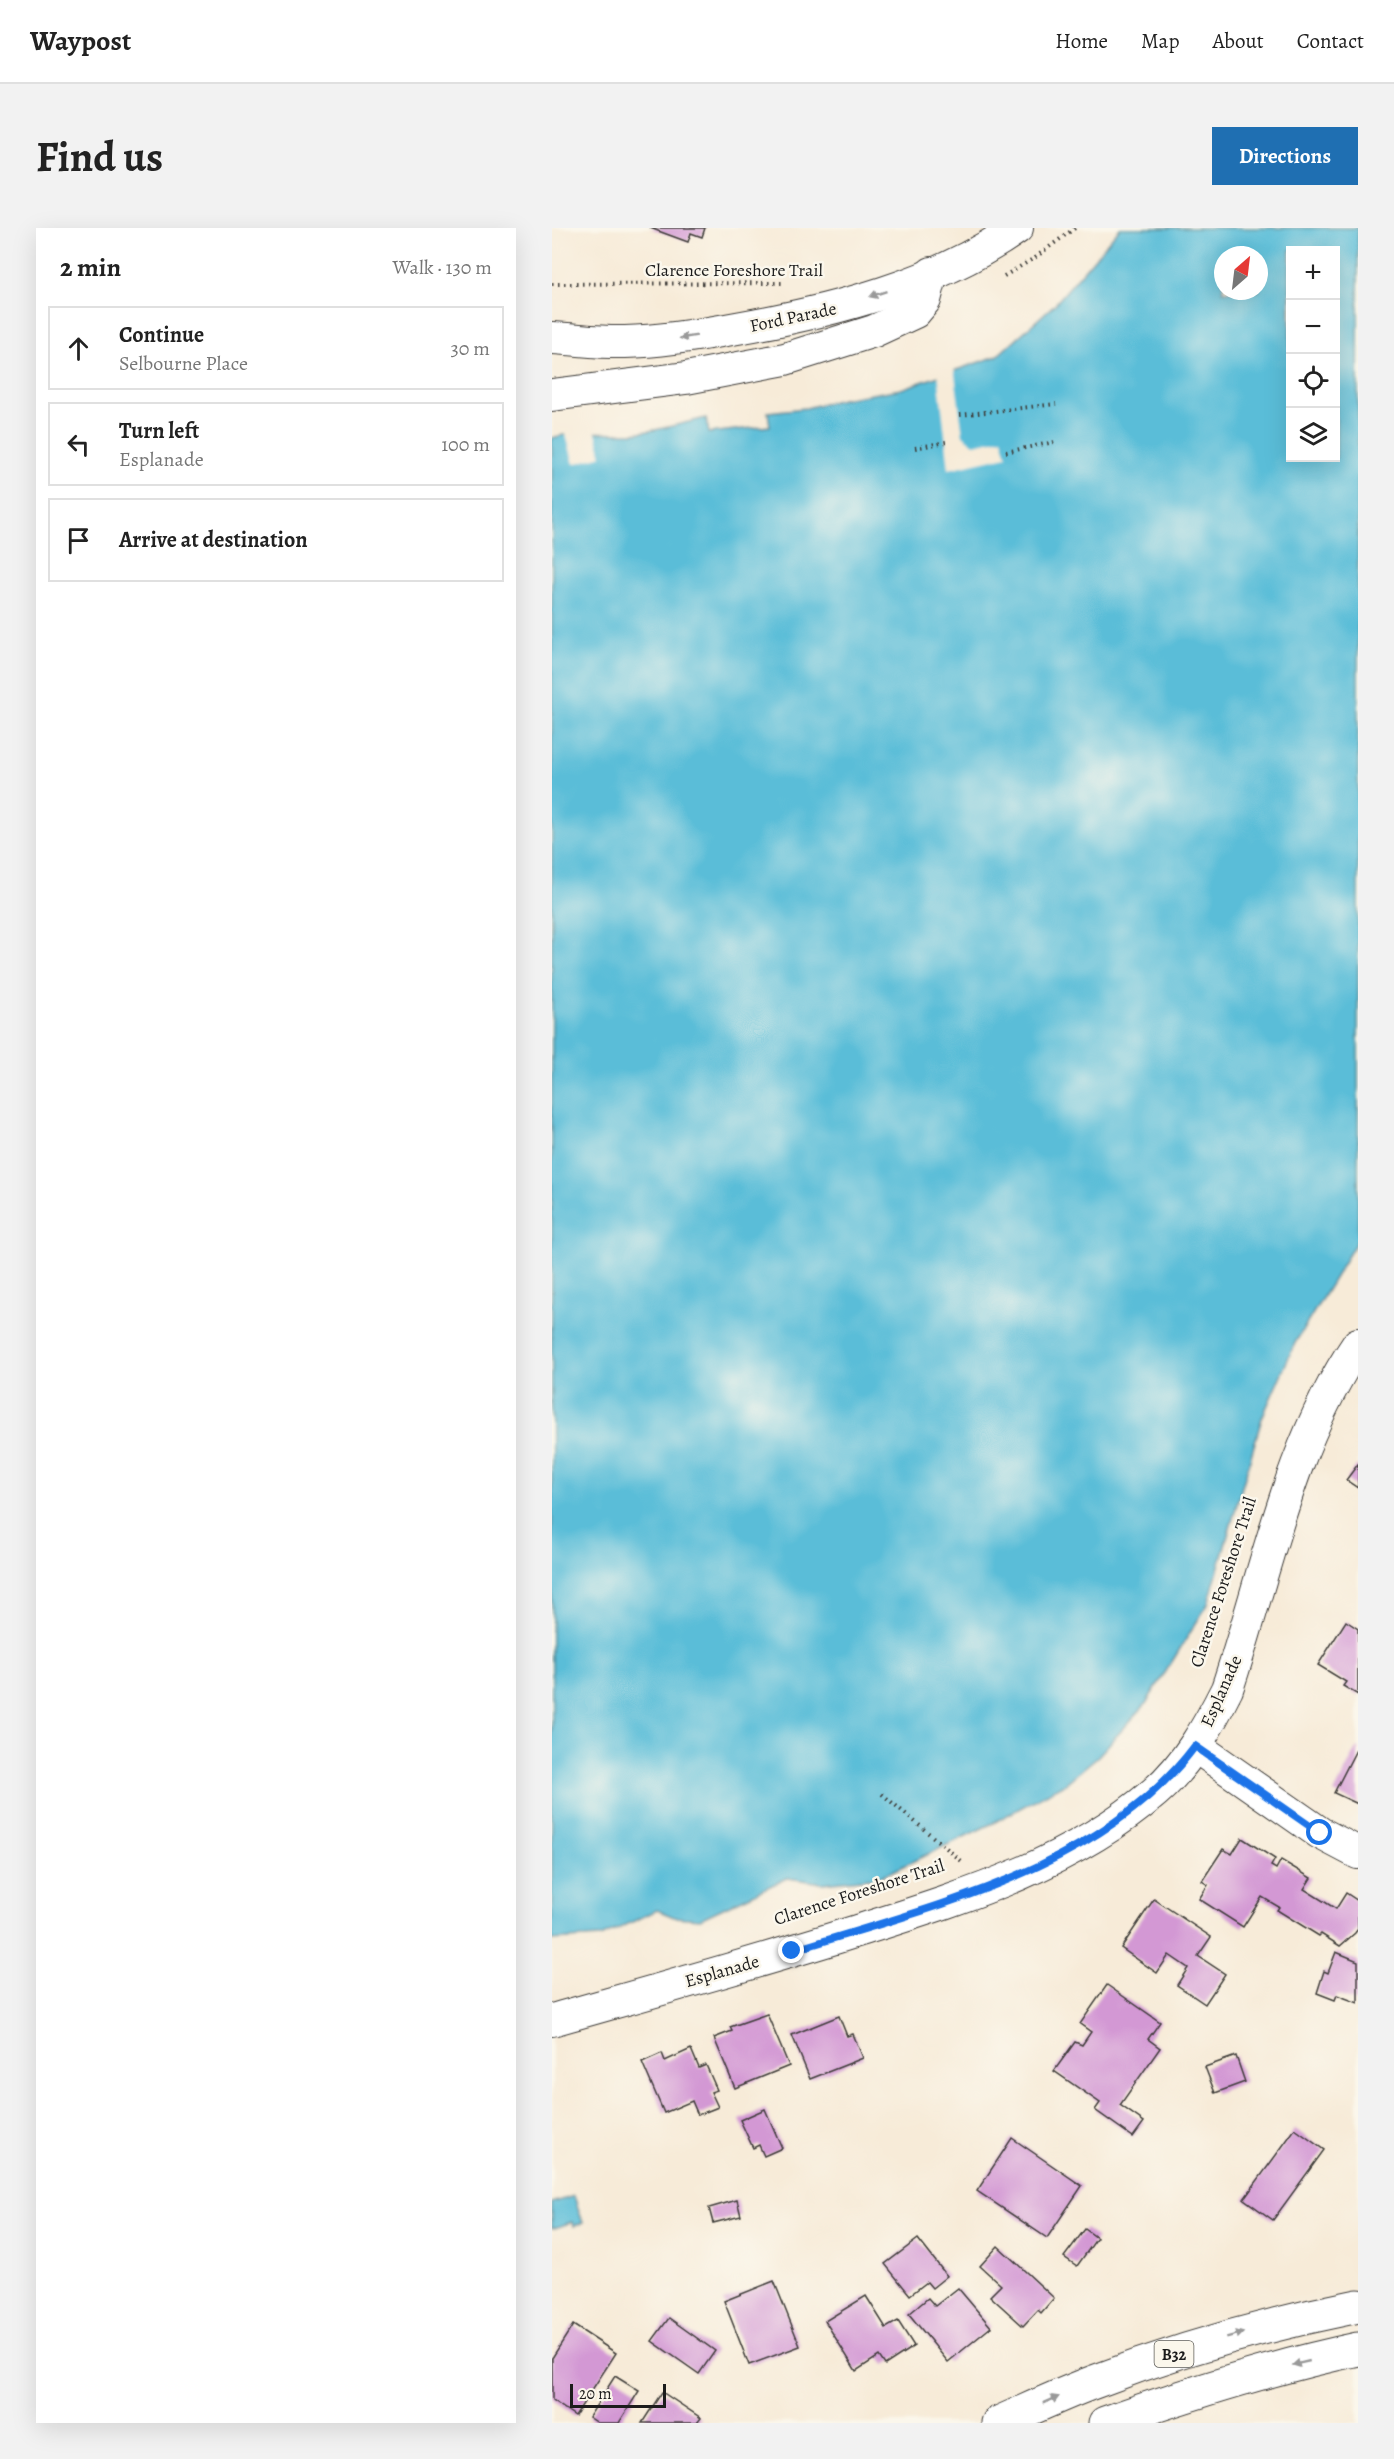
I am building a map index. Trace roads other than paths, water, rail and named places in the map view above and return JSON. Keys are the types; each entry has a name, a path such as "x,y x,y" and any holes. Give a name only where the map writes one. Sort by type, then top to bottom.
{"main road":[{"name":"B32","path":"998,2423 1093,2382 1203,2344 1311,2315 1358,2306"},
{"name":"B32","path":"1105,2423 1183,2396 1358,2349"}],"street":[{"name":"Ford Parade","path":"552,338 622,342 682,338 840,307 974,256 1017,228"},
{"path":"552,395 686,378 785,359 863,335 915,312 925,300 933,273"},
{"name":"Esplanade","path":"552,2020 814,1944 935,1906 1013,1876 1093,1838 1155,1792 1177,1770 1195,1746 1227,1689 1300,1455 1334,1384 1358,1344"},
{"path":"1195,1746 1320,1833 1358,1853"}],"water":[{"path":"1120,228 1358,228 1358,1239 1295,1343 1262,1418 1208,1604 1145,1705 1098,1756 1066,1783 993,1823 880,1877 823,1883 787,1878 700,1919 674,1917 657,1910 601,1937 552,1940 552,438 582,433 641,432 706,418 709,433 770,426 768,412 806,408 901,389 997,356 1056,303"},
{"path":"574,2196 583,2223 574,2226 572,2222 552,2229 552,2203"}]}
